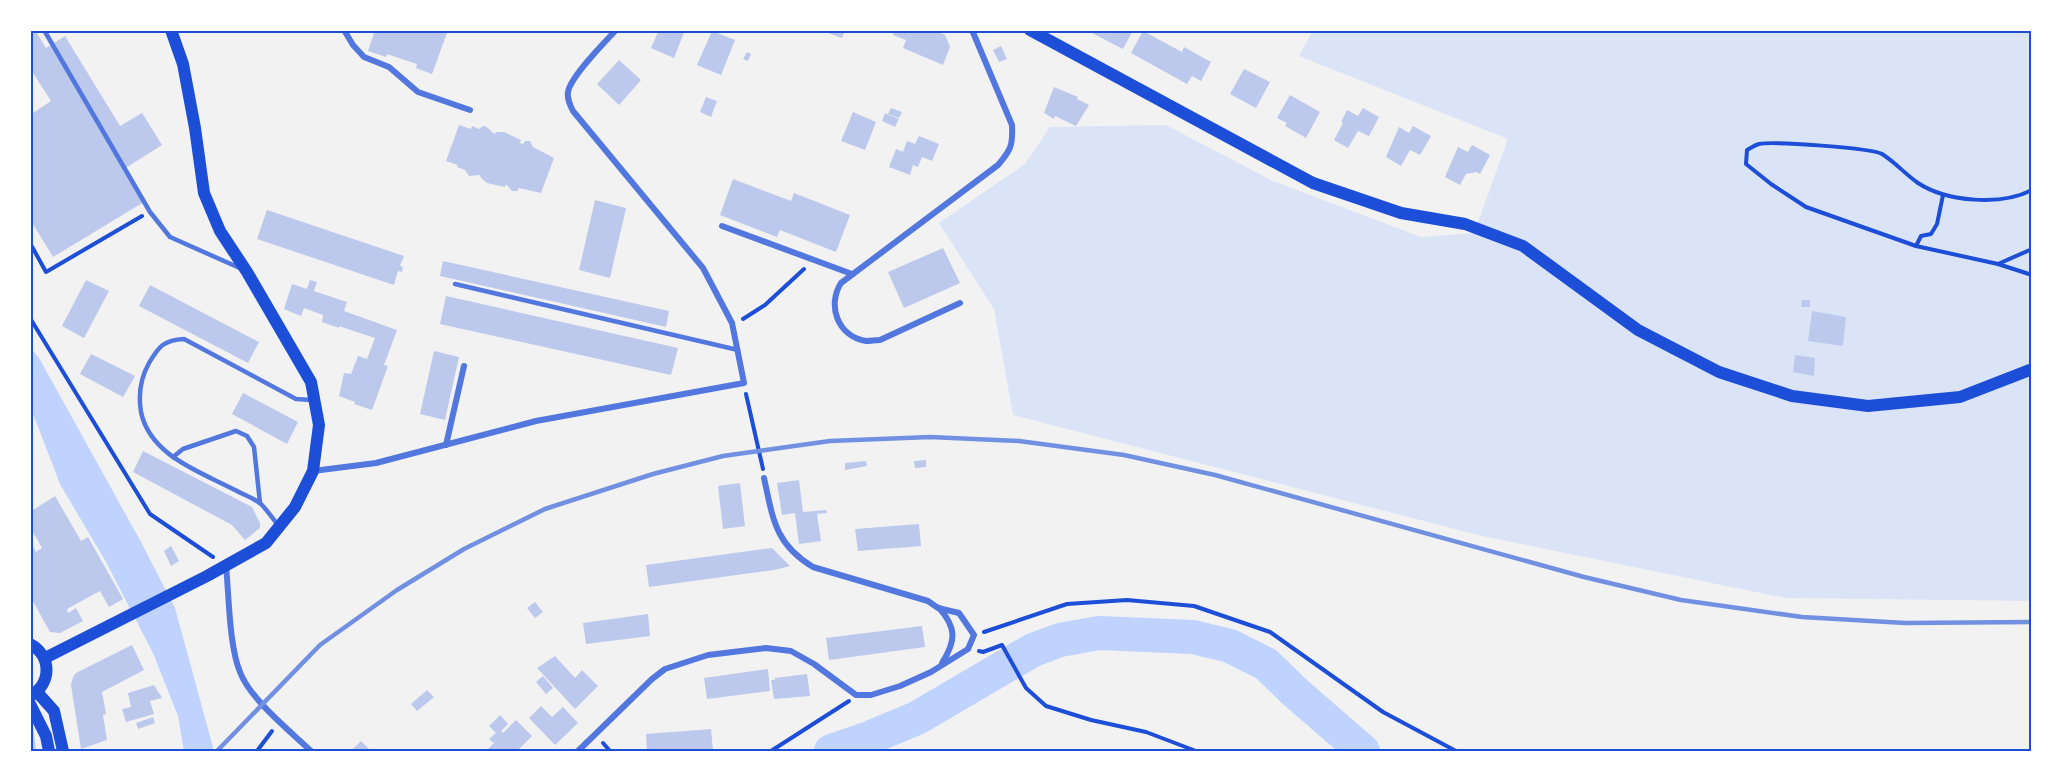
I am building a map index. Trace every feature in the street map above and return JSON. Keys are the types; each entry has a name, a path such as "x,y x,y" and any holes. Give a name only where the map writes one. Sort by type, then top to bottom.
{"main road":[{"path":"45,658 226,566 266,543 295,507 313,471 319,425 311,381 247,272 220,231 204,193 183,64 171,30"},
{"path":"1030,30 1313,183 1401,213 1465,224 1523,246 1638,330 1719,372 1792,396 1868,406 1960,397 2032,369"},
{"path":"30,644 42,652 47,673 46,680 34,694 54,711 63,751"},
{"path":"30,704 46,736 48,751"}],"street":[{"path":"344,30 364,57 389,67 418,92 470,111"},
{"path":"313,471 376,463 536,421 744,383 732,326 703,268 573,111 568,100 572,80 616,30"},
{"path":"960,303 880,340 866,341 843,329 834,305 836,291 841,283 998,165 1010,151 1013,139 1012,125 972,30"},
{"path":"722,226 852,274"},
{"path":"446,444 464,366"},
{"path":"764,478 774,524 783,542 799,558 813,567 928,601 950,620 953,631 952,648 940,665"},
{"path":"226,566 234,651 240,672 250,691 311,751"},
{"path":"579,751 665,669 708,655 766,648 791,651 814,664 856,694 871,695 900,686 931,672 968,649 974,635 959,613 938,608"}],"lane":[{"path":"44,30 150,212 170,237 247,272"},
{"path":"455,284 738,350"},
{"path":"279,527 260,504 173,458 158,445 148,432 138,395 144,372 156,351 170,340 184,339 296,399 314,400"},
{"path":"173,458 183,449 236,431 247,436 254,447 260,504"}],"path":[{"path":"2032,190 2018,197 1990,200 1943,195 1919,183 1880,153 1839,147 1778,144 1758,144 1747,150 1746,164 1806,207 1916,246 1998,264 2032,275"},
{"path":"1916,246 1921,236 1931,234 1937,224 1943,195"},
{"path":"30,243 46,272 150,212"},
{"path":"1998,264 2032,249"},
{"path":"732,326 765,305 814,260"},
{"path":"30,318 150,514 226,566"},
{"path":"744,383 764,478"},
{"path":"974,635 1067,604 1127,600 1194,606 1270,633 1383,712 1456,751"},
{"path":"983,652 1002,645 1026,688 1046,706 1091,720 1146,732 1196,751"},
{"path":"771,751 844,706 856,694"},
{"path":"257,751 280,721"}],"shaded area":[{"path":"1313,30 2032,30 2032,601 1785,598 1482,536 1013,415 994,309 939,223 1025,164 1050,127 1166,125 1273,181 1421,237 1474,233 1508,139 1299,56"}],"water":[{"path":"30,347 39,358 175,608 214,751 184,751 178,716 153,653 106,562 60,484 30,406"}],"building":[{"path":"30,30 35,30 46,48 65,36 120,126 142,113 162,145 124,169 144,202 53,257 30,219 30,115 51,101 30,68"},
{"path":"375,30 448,30 432,74 416,68 417,64 387,54 386,57 368,51"},
{"path":"659,30 685,30 674,58 651,48"},
{"path":"820,30 845,30 842,38"},
{"path":"895,30 940,30 939,32 945,35 950,47 943,65 903,48 906,40 893,35"},
{"path":"1093,30 1133,30 1123,49 1092,33"},
{"path":"712,31 735,40 721,75 697,65"},
{"path":"1143,31 1182,52 1184,47 1211,62 1201,81 1192,76 1187,84 1131,53"},
{"path":"1001,46 1007,59 999,62 993,50"},
{"path":"747,52 751,54 748,61 743,59"},
{"path":"619,60 641,80 619,105 597,84"},
{"path":"1244,69 1270,82 1256,108 1230,94"},
{"path":"1054,87 1078,97 1077,99 1089,105 1076,126 1044,113"},
{"path":"1290,95 1320,112 1306,138 1285,126 1287,123 1277,118"},
{"path":"706,97 717,101 711,117 700,112"},
{"path":"891,108 902,112 899,118 888,114"},
{"path":"1363,108 1379,117 1369,136 1358,131 1348,148 1334,140 1347,110 1358,116"},
{"path":"853,112 876,122 865,150 841,141"},
{"path":"885,113 899,119 895,127 882,121"},
{"path":"459,125 471,129 472,126 479,129 483,126 487,127 494,134 504,132 521,140 520,143 523,144 525,141 530,141 533,147 554,158 541,193 519,188 517,191 512,191 506,184 505,187 487,183 480,175 469,176 465,170 457,167 458,165 446,161"},
{"path":"1413,126 1431,136 1420,155 1410,150 1401,166 1386,157 1399,127 1409,133"},
{"path":"919,136 939,144 932,161 922,157 918,167 913,165 910,175 889,167 896,149 903,152 907,141 915,144"},
{"path":"1472,145 1490,155 1480,174 1477,172 1466,174 1460,185 1445,177 1458,147 1468,152"},
{"path":"733,179 791,201 794,193 850,215 836,252 780,230 777,237 720,215"},
{"path":"595,200 626,208 610,278 579,270"},
{"path":"267,210 404,256 400,266 403,267 402,272 398,271 394,285 257,239"},
{"path":"943,248 960,283 904,308 888,272"},
{"path":"443,261 669,311 666,327 440,276"},
{"path":"86,280 109,291 84,338 62,326"},
{"path":"310,280 317,282 314,291 347,302 344,311 397,330 384,365 388,366 372,410 339,396 344,373 351,374 358,356 367,359 375,338 322,322 323,315 304,308 301,316 284,309 292,284 307,289"},
{"path":"150,285 259,342 248,363 139,306"},
{"path":"446,296 678,348 671,375 440,324"},
{"path":"1802,300 1810,300 1810,307 1801,307"},
{"path":"1812,311 1846,317 1843,346 1808,341"},
{"path":"434,351 459,357 445,420 420,414"},
{"path":"91,354 135,376 123,397 80,374"},
{"path":"1795,355 1815,358 1814,376 1793,372"},
{"path":"243,393 298,422 287,444 232,414"},
{"path":"143,451 252,507 260,528 245,540 232,525 133,472"},
{"path":"926,460 926,467 915,468 914,461"},
{"path":"866,461 867,466 845,470 845,463"},
{"path":"799,480 803,512 826,510 827,513 817,514 821,541 799,544 795,513 782,515 777,483"},
{"path":"740,483 745,526 723,529 718,486"},
{"path":"55,496 81,541 88,537 123,599 109,607 100,591 67,609 68,613 76,608 83,621 60,633 50,632 30,596 30,542 36,552 42,548 30,527 30,512"},
{"path":"919,524 921,546 858,551 855,529"},
{"path":"171,546 179,561 171,566 164,551"},
{"path":"772,548 790,566 649,587 646,565"},
{"path":"535,602 543,612 535,618 527,608"},
{"path":"648,614 650,636 586,644 583,623"},
{"path":"922,626 925,647 829,660 826,638"},
{"path":"132,645 144,670 102,692 107,740 81,749 71,685 73,677 76,673"},
{"path":"555,656 575,678 582,670 598,686 575,709 537,668"},
{"path":"768,669 770,691 707,699 704,678"},
{"path":"807,674 810,696 774,699 771,680"},
{"path":"543,676 553,688 546,694 536,682"},
{"path":"154,685 162,698 150,701 154,714 126,722 122,709 131,707 128,693"},
{"path":"427,690 434,697 417,711 411,704"},
{"path":"541,706 552,717 563,707 578,723 555,745 529,718"},
{"path":"500,715 508,724 501,731 503,733 516,720 532,736 517,751 486,751 494,743 489,739 496,733 489,726"},
{"path":"153,717 155,723 138,729 136,723"},
{"path":"30,722 33,725 36,751 30,751"},
{"path":"711,729 713,751 647,751 646,734"},
{"path":"361,741 371,751 351,751"}],"waterway":[{"path":"831,751 917,718 1033,650 1060,640 1099,633 1193,637 1230,646 1266,664 1363,751"}],"railway":[{"path":"217,751 320,645 397,590 464,549 545,509 653,474 723,456 830,441 930,437 1019,441 1124,455 1215,475 1584,577 1681,600 1802,617 1905,623 2032,622"}]}
